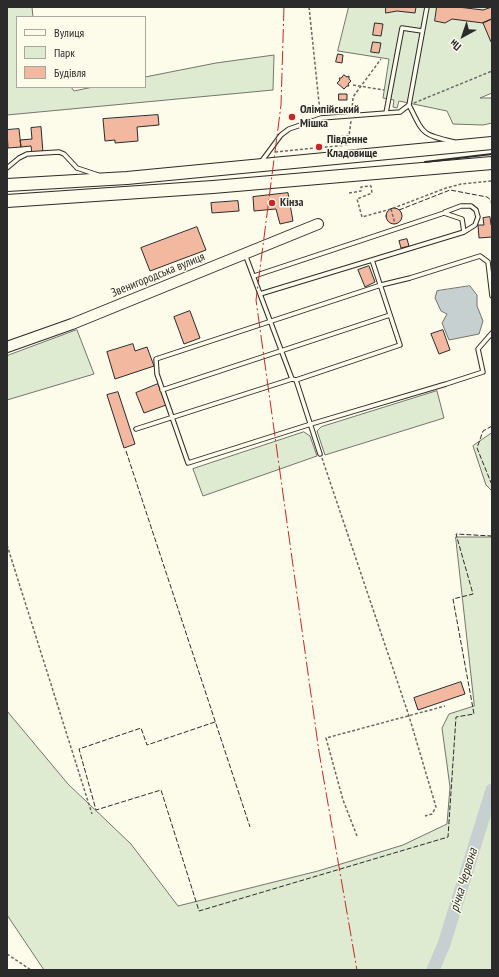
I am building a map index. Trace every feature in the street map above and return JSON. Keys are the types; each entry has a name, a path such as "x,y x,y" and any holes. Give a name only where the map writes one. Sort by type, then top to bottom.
{"highway":[{"path":"7,185 114,179 492,143"},
{"path":"7,201 213,187 492,163"}],"street":[{"name":"Звенигородська вулиця","path":"7,347 72,324 318,224"}],"lane":[{"path":"427,7 409,105 421,129 425,133 437,138 469,146"},
{"path":"386,113 402,28 422,31"},
{"path":"258,166 281,136 289,129 321,118 400,112 409,105"},
{"path":"7,168 19,158 27,154 59,152 64,154 77,168 114,179"},
{"path":"254,276 461,206 471,206 476,210 478,217 475,225 464,232 260,294"},
{"path":"444,212 462,219 464,232"},
{"path":"245,254 281,351 294,379 320,454"},
{"path":"492,296 488,262 480,256 410,278 380,285 156,359 157,374 188,464 310,424 482,372 478,349 492,333"},
{"path":"136,429 400,345 372,260"},
{"path":"162,390 390,315"}],"path":[{"path":"309,7 321,118"},
{"path":"267,153 347,145 353,97 381,58"},
{"path":"409,105 492,71"},
{"path":"353,85 390,90"},
{"path":"344,142 328,143 328,137 349,136"},
{"path":"349,193 362,191 361,187 371,186 372,193 356,199 362,217 391,209 446,188 461,184 492,180"},
{"path":"391,209 396,229"},
{"path":"320,454 409,716 436,807 432,814 425,816"},
{"path":"7,545 92,814"},
{"path":"356,836 343,800 326,738 445,706"},
{"path":"7,954 31,970"}],"green space":[{"path":"7,7 32,7 33,16 16,16 16,88 72,88 74,91 88,88 146,88 146,77 216,63 274,55 273,90 7,115"},
{"name":"Південне Кладовище","path":"349,7 492,7 492,93 480,98 492,98 492,123 483,125 453,124 447,111 399,101 397,108 393,107 394,100 383,98 389,59 338,51"},
{"path":"77,330 94,374 7,400 7,356"},
{"path":"437,391 444,418 325,455 317,431 321,427"},
{"path":"304,432 310,436 317,456 203,496 193,469"},
{"path":"492,433 492,491 486,485 473,446"},
{"path":"456,537 492,537 492,970 44,970 7,915 7,711 68,784 131,844 178,906 318,871 403,845 447,824 450,787 442,728 449,714 474,706"}],"shaded area":[{"path":"470,286 477,295 477,306 483,321 479,334 449,340 442,323 447,314 441,311 435,298 437,291"}],"building":[{"path":"386,7 416,7 415,13 397,11 386,13"},
{"path":"437,7 458,7 483,10 492,7 492,19 483,23 452,19 445,23 435,21"},
{"path":"492,19 492,41 491,42 483,23"},
{"path":"375,23 383,24 381,36 373,35"},
{"path":"373,42 381,43 379,53 371,52"},
{"path":"338,54 343,55 342,63 336,62"},
{"path":"344,75 347,77 349,76 351,81 348,84 349,86 344,89 337,83 340,80 339,78"},
{"path":"339,94 347,94 347,100 339,100"},
{"path":"158,115 159,125 137,127 138,141 115,143 115,140 105,141 103,119"},
{"path":"41,127 43,153 32,154 31,146 21,147 20,140 32,139 31,128"},
{"path":"19,129 21,147 8,148 7,130"},
{"name":"Кінза","path":"288,193 293,221 280,224 276,209 254,211 253,197"},
{"path":"238,201 239,211 212,213 211,203"},
{"path":"391,208 397,208 402,213 400,222 397,224 391,224 386,219 386,213"},
{"path":"490,217 492,237 479,238 478,225 484,225 483,218"},
{"path":"197,227 206,250 150,271 141,248"},
{"path":"407,239 409,246 401,248 399,241"},
{"path":"369,266 375,282 365,287 358,270"},
{"path":"190,311 200,338 184,344 174,317"},
{"path":"443,330 450,350 439,354 431,334"},
{"path":"133,344 135,351 147,347 154,366 115,379 107,352"},
{"path":"158,384 166,405 144,413 136,393"},
{"path":"118,392 135,444 124,448 107,395"},
{"path":"461,682 465,694 418,710 414,698"}],"waterway":[{"name":"річка Червона","path":"433,970 444,944 492,790"}],"fence":[{"path":"399,210 450,190 487,197 491,200 492,209"},
{"path":"492,426 483,431 477,448 492,485"},
{"path":"126,451 250,827"},
{"path":"215,722 147,745 141,728 79,749 96,810 161,790 199,911 448,837 456,717 474,714 453,599 473,594 456,534 492,536"}],"wall":[{"path":"425,162 492,154"}],"power":[{"path":"284,7 281,105 256,300 319,752 357,970"}],"place":[{"name":"Олімпійський Мішка","path":"292,117"},
{"name":"Південне Кладовище","path":"319,147"},
{"name":"Кінза","path":"272,203"}]}
